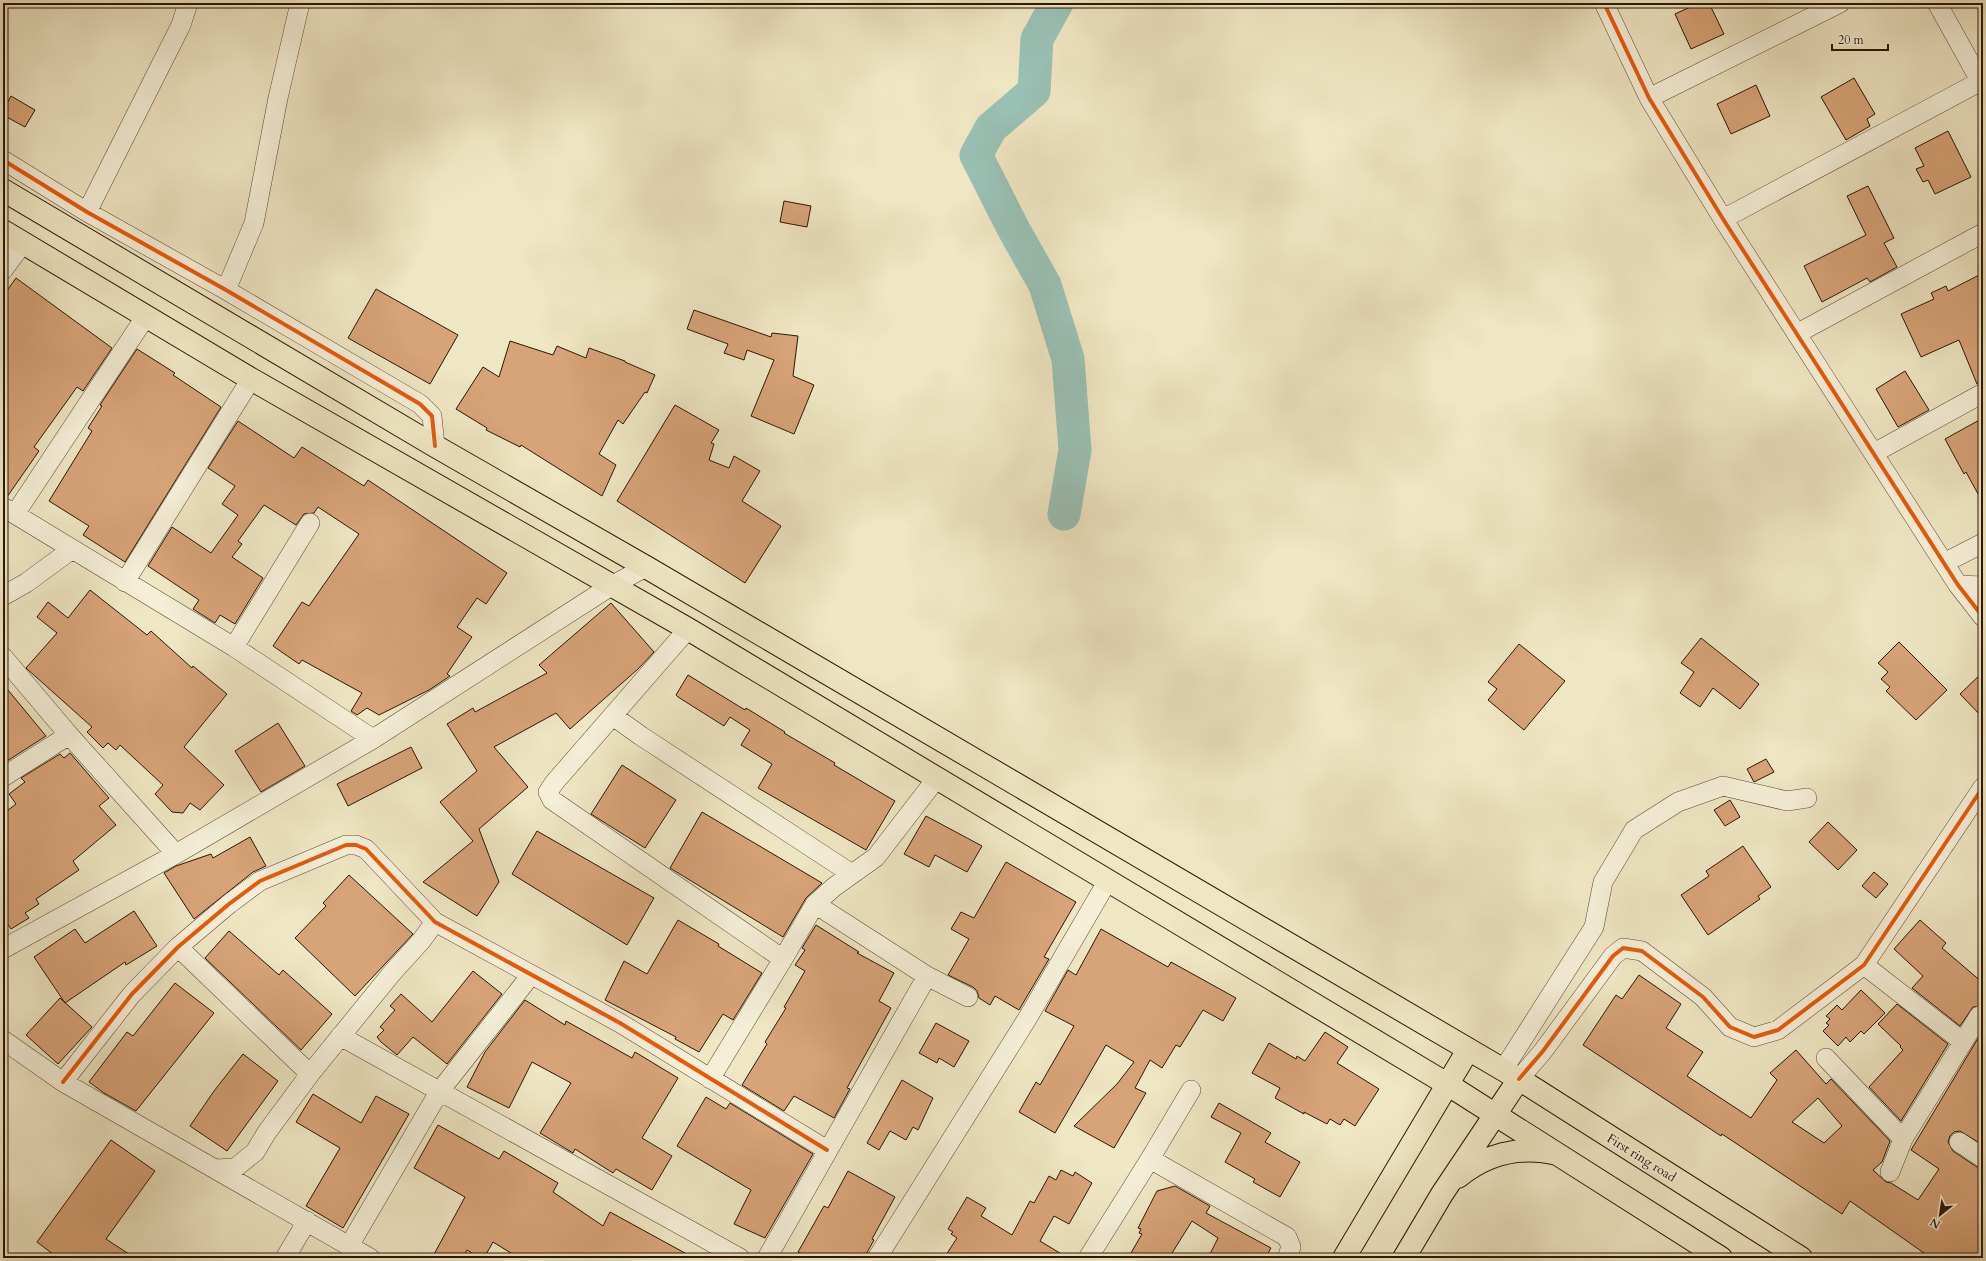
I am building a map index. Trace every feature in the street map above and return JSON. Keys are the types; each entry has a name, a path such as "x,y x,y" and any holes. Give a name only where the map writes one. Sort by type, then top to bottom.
{"main road":[{"name":"First ring road","path":"3,190 435,446 646,567 1511,1075 1791,1255"},
{"path":"3,231 251,379 688,629 1106,882 1447,1084 1721,1258"},
{"path":"1344,1258 1468,1050"},
{"path":"1404,1258 1442,1194 1494,1114 1511,1075"},
{"path":"1442,1194 1453,1181 1466,1170 1496,1155 1528,1150 1559,1155"}],"street":[{"path":"87,212 178,32 188,3"},
{"path":"226,290 254,223 278,98 300,3"},
{"path":"1604,3 1649,98 1723,219 1798,333 1958,585 1983,617"},
{"path":"1649,98 1840,3"},
{"path":"1723,219 1982,83 1937,3"},
{"path":"3,160 87,212 226,290 420,404 432,416 435,446"},
{"path":"1798,333 1983,234"},
{"path":"3,270 23,243"},
{"path":"146,316 9,511 71,550 234,647 373,739"},
{"path":"125,582 251,379"},
{"path":"1874,453 1983,393"},
{"path":"234,647 310,523"},
{"path":"1944,563 1983,543"},
{"path":"3,596 26,582 71,550"},
{"path":"3,949 176,854 373,739 611,586 646,567"},
{"path":"1958,585 1983,586"},
{"path":"688,629 554,783 548,792 552,800 783,960"},
{"path":"3,657 176,854"},
{"path":"613,716 641,736 852,874"},
{"path":"3,777 70,735"},
{"path":"710,1079 783,960 815,904 876,857 936,779"},
{"path":"1511,1075 1594,927 1603,882 1634,830 1678,802 1723,786 1787,801 1807,798"},
{"path":"1511,1075 1548,1045 1613,956 1623,948 1642,951 1703,997 1730,1027 1754,1037 1778,1030 1864,965 1983,787"},
{"path":"63,1082 132,994 178,947 228,904 260,881 346,845 356,845 366,849 435,922 620,1023 828,1150"},
{"path":"877,1258 1027,1019 1106,882"},
{"path":"815,904 927,976 968,997"},
{"path":"215,1168 236,1168 255,1152 267,1132 310,1074 392,973 422,941 435,922"},
{"path":"178,947 310,1074"},
{"path":"1864,965 1962,1041"},
{"path":"349,1246 439,1092 531,975"},
{"path":"767,1258 927,976"},
{"path":"1890,1172 1903,1139 1962,1041 1979,1016"},
{"path":"340,1036 740,1258"},
{"path":"3,1040 63,1082 370,1258"},
{"path":"1826,1058 1903,1139"},
{"path":"1088,1258 1191,1090"},
{"path":"1959,1142 1983,1158"},
{"path":"1150,1159 1287,1237 1291,1246 1287,1258"},
{"path":"286,1258 307,1221"}],"building":[{"path":"1699,3 1709,3 1724,34 1691,49 1675,14"},
{"path":"1854,78 1875,114 1867,119 1870,126 1846,140 1821,97"},
{"path":"1756,85 1770,116 1731,134 1717,104"},
{"path":"11,96 35,110 25,127 3,115 3,111"},
{"path":"1948,131 1971,177 1935,194 1928,180 1923,182 1916,169 1924,166 1915,148"},
{"path":"1868,186 1894,238 1884,243 1897,267 1870,282 1867,278 1822,302 1804,266 1866,235 1847,196"},
{"path":"784,201 811,206 807,227 780,222"},
{"path":"1983,273 1983,382 1977,384 1959,340 1921,357 1901,314 1934,299 1931,293 1946,286 1948,291"},
{"path":"16,278 112,348 83,391 77,387 34,447 39,451 7,497 3,496 3,296"},
{"path":"376,289 458,335 430,384 348,338"},
{"path":"694,310 771,337 772,333 798,336 793,376 814,385 794,434 751,416 774,360 747,350 744,360 724,353 728,344 687,329"},
{"path":"510,341 553,355 557,346 586,358 589,348 625,361 655,375 647,393 645,392 623,424 618,420 599,454 616,465 602,496 521,445 520,447 486,430 487,428 456,409 483,367 499,377"},
{"path":"137,349 175,373 173,375 221,407 125,562 83,535 89,526 49,501 92,431 88,428 102,406 100,405"},
{"path":"1905,371 1929,410 1898,427 1876,389"},
{"path":"675,405 719,430 711,443 714,444 709,460 729,468 734,456 760,471 742,501 781,526 745,583 617,501"},
{"path":"1983,418 1983,503 1966,472 1964,474 1945,439"},
{"path":"238,421 294,458 302,447 364,486 368,480 507,573 486,604 477,598 457,627 472,637 447,674 450,676 429,690 379,715 367,708 357,715 351,711 362,693 302,660 299,664 273,646 302,602 309,606 359,534 318,507 314,513 304,514 296,525 264,505 238,541 242,544 232,557 263,578 235,624 220,615 215,623 193,609 199,600 148,566 172,527 211,553 238,515 222,504 235,486 208,468"},
{"path":"90,590 147,635 151,631 192,668 193,666 227,694 184,747 224,785 200,810 190,803 183,813 172,812 155,794 163,785 120,745 116,750 108,743 103,748 87,732 92,727 26,668 57,633 37,617 48,602 68,618"},
{"path":"611,603 654,652 638,669 570,729 556,713 494,747 528,787 479,829 499,882 477,916 423,882 473,841 440,802 477,771 447,724 473,708 475,712 547,673 539,665"},
{"path":"1701,638 1759,684 1740,709 1713,688 1700,707 1680,693 1694,672 1681,663"},
{"path":"1899,642 1947,690 1916,720 1886,691 1890,687 1881,679 1888,672 1878,663"},
{"path":"1519,644 1565,681 1524,730 1488,700 1497,689 1488,682"},
{"path":"1983,672 1983,718 1960,694"},
{"path":"688,675 745,710 746,708 785,732 784,733 835,763 834,765 895,801 866,850 758,788 772,764 741,745 750,730 730,717 724,726 676,695"},
{"path":"3,684 46,736 7,761 3,756"},
{"path":"278,723 305,766 261,792 235,751"},
{"path":"411,747 422,768 348,806 337,784"},
{"path":"70,753 109,798 99,806 116,825 73,861 79,870 36,899 39,904 25,913 29,918 11,929 3,917 3,814 16,804 9,794 25,782 21,778 60,754 64,758"},
{"path":"1766,759 1774,772 1754,782 1747,769"},
{"path":"622,765 676,800 645,848 591,814"},
{"path":"1730,800 1740,817 1725,826 1714,810"},
{"path":"702,812 822,883 806,898 783,937 670,868"},
{"path":"926,816 982,846 967,872 935,855 929,867 904,854"},
{"path":"1828,822 1857,850 1838,870 1809,842"},
{"path":"537,831 654,898 627,945 512,874"},
{"path":"250,837 266,866 253,872 194,919 164,873 176,866 211,854 213,858"},
{"path":"1743,846 1771,887 1758,896 1760,899 1708,935 1681,895 1709,876 1706,871"},
{"path":"1006,862 1076,902 1044,957 1049,959 1019,1010 995,996 990,1005 979,998 977,991 973,987 948,975 969,939 951,929 961,912 974,918"},
{"path":"1874,872 1888,884 1876,898 1862,886"},
{"path":"349,875 413,934 355,996 295,938 326,906 323,903"},
{"path":"134,911 157,946 126,965 125,962 65,1003 34,957 75,929 85,943"},
{"path":"678,920 719,944 718,946 762,973 733,1020 723,1014 699,1052 675,1039 676,1037 605,1000 624,961 647,974"},
{"path":"1920,920 1946,943 1942,948 1983,983 1983,1006 1973,1007 1960,1026 1912,988 1923,976 1894,949"},
{"path":"816,925 859,952 857,953 894,973 879,1001 891,1008 847,1088 850,1089 834,1118 794,1096 784,1111 742,1085 767,1044 765,1042 786,1008 784,1007 805,971 795,965 805,950 802,948"},
{"path":"1101,929 1168,967 1171,962 1236,998 1223,1021 1203,1010 1180,1047 1176,1045 1162,1068 1150,1060 1135,1088 1146,1093 1114,1148 1074,1126 1117,1084 1134,1062 1106,1045 1055,1133 1019,1112 1036,1082 1040,1085 1074,1026 1045,1011 1068,970 1076,975"},
{"path":"229,931 279,975 283,970 332,1014 301,1050 205,958"},
{"path":"473,971 502,994 447,1064 413,1037 397,1055 377,1037 384,1030 380,1027 395,1010 390,1006 401,994 432,1022"},
{"path":"1639,975 1681,1004 1666,1028 1703,1052 1687,1076 1751,1118 1777,1080 1770,1073 1796,1050 1826,1084 1831,1079 1890,1141 1882,1162 1873,1170 1886,1182 1891,1183 1918,1200 1939,1169 1911,1150 1983,1030 1983,1145 1960,1131 1954,1132 1950,1136 1948,1142 1953,1151 1977,1167 1983,1169 1983,1258 1931,1258 1850,1201 1842,1214 1722,1134 1721,1136 1583,1045 1616,995 1622,999","holes":["1818,1098 1842,1126 1824,1143 1792,1122"]},
{"path":"175,983 214,1013 136,1111 104,1093 89,1082 127,1032 133,1036"},
{"path":"1861,990 1885,1013 1864,1034 1861,1031 1850,1042 1846,1037 1838,1046 1823,1031 1829,1025 1826,1023 1830,1019 1826,1016 1837,1005 1842,1010"},
{"path":"60,998 92,1027 58,1064 26,1035"},
{"path":"525,1000 565,1025 566,1021 632,1058 635,1052 678,1078 642,1138 672,1156 652,1190 616,1169 613,1173 575,1149 573,1153 540,1133 571,1083 532,1062 509,1108 467,1087 485,1052"},
{"path":"1897,1004 1948,1044 1901,1121 1869,1087 1903,1050 1900,1047 1901,1046 1878,1024"},
{"path":"936,1023 969,1041 954,1067 939,1058 937,1063 919,1053"},
{"path":"1325,1032 1348,1047 1337,1063 1379,1089 1355,1126 1344,1119 1340,1125 1330,1119 1327,1124 1304,1112 1304,1114 1275,1098 1280,1088 1252,1073 1269,1043 1296,1059 1297,1056 1305,1061"},
{"path":"243,1054 278,1081 227,1151 190,1126 214,1091"},
{"path":"902,1080 933,1098 918,1130 913,1127 906,1140 890,1131 879,1150 867,1143"},
{"path":"313,1094 361,1123 376,1096 409,1114 343,1228 306,1206 340,1148 296,1122"},
{"path":"706,1097 726,1109 730,1103 813,1154 765,1238 734,1224 751,1190 677,1146"},
{"path":"1219,1103 1271,1133 1265,1142 1300,1162 1280,1197 1253,1182 1255,1179 1225,1162 1241,1133 1211,1117"},
{"path":"438,1125 499,1159 504,1151 558,1183 553,1192 603,1226 610,1212 694,1258 519,1258 493,1242 484,1258 480,1258 467,1250 463,1258 432,1258 465,1197 414,1168"},
{"path":"111,1140 155,1171 106,1239 135,1258 58,1258 37,1242"},
{"path":"1061,1170 1073,1176 1075,1172 1092,1183 1069,1224 1054,1216 1040,1241 1068,1258 944,1258 957,1238 951,1234 953,1232 948,1229 967,1197 986,1208 981,1216 1012,1235 1030,1201 1034,1203 1049,1176 1056,1180"},
{"path":"848,1171 895,1197 872,1239 874,1240 864,1258 809,1258 798,1252 824,1206 828,1208"},
{"path":"1175,1186 1210,1206 1206,1213 1271,1248 1265,1258 1208,1258 1218,1238 1192,1221 1169,1258 1128,1258 1142,1234 1139,1233 1141,1229 1138,1228 1157,1191"}],"waterway":[{"path":"1057,3 1037,39 1034,91 991,128 976,155 1014,230 1045,285 1068,359 1075,450 1064,514"}],"cycle path":[{"path":"1604,3 1649,98 1723,219 1958,585 1983,617"},
{"path":"3,160 87,212 226,290 420,404 432,416 435,446"},
{"path":"1519,1079 1543,1051 1613,956 1623,948 1642,951 1703,997 1730,1027 1754,1037 1778,1030 1864,965 1983,787"},
{"path":"63,1082 132,994 178,947 229,904 260,881 346,845 356,845 366,849 435,922 620,1023 827,1150"}]}
